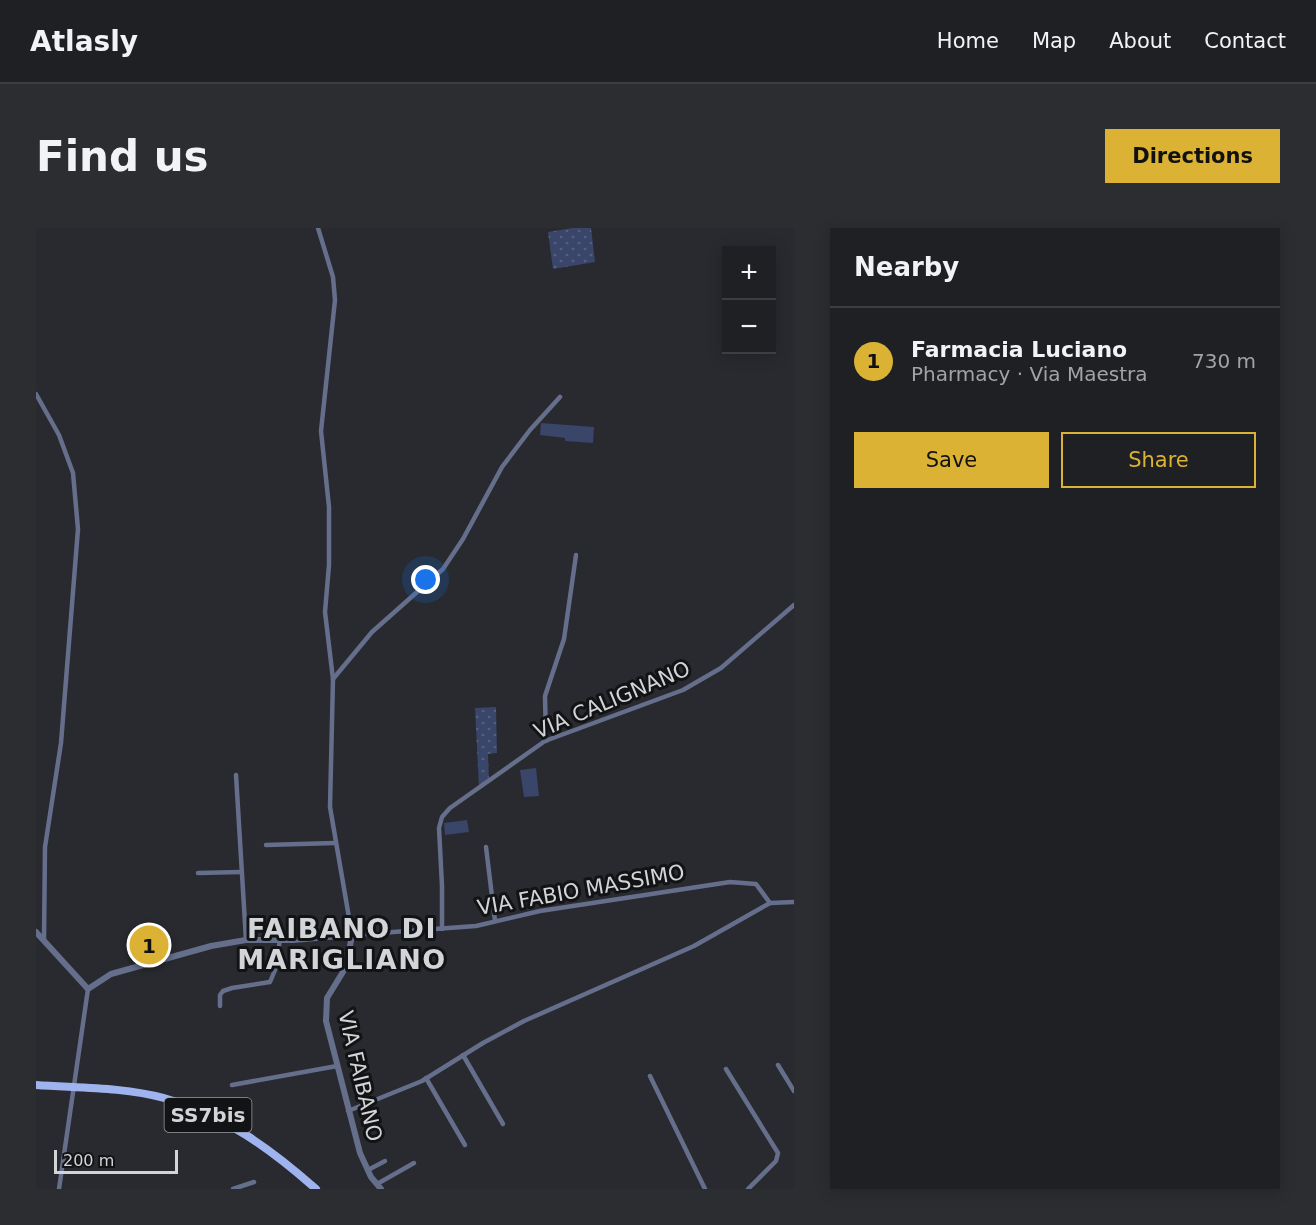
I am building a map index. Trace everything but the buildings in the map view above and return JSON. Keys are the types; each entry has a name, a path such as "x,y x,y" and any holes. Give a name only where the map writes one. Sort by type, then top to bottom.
{"main road":[{"name":"SS7bis","path":"36,1085 114,1090 164,1098 200,1111 234,1126 267,1148 316,1189"}],"street":[{"path":"59,1189 88,989 111,974 186,952 246,940 352,935 330,807 333,679 325,612 329,565 329,507 321,431 335,300 333,277 318,228"},
{"path":"36,394 59,435 73,473 78,529 62,731 45,847 44,939"},
{"path":"333,679 372,632 443,568 463,539 502,466 560,397"},
{"path":"546,741 545,696 564,639 576,555"},
{"name":"VIA CALIGNANO","path":"441,929 442,886 439,828 442,817 450,808 546,741 675,693 701,681 721,668 794,605"},
{"path":"236,775 246,940"},
{"path":"266,845 335,843"},
{"path":"486,847 495,921"},
{"path":"198,873 241,872"},
{"name":"VIA FABIO MASSIMO","path":"352,935 476,926 540,911 730,882 756,884 770,903"},
{"path":"348,1111 426,1078 483,1043 538,1014 694,946 770,903 794,902"},
{"path":"36,932 88,989"},
{"name":"VIA FAIBANO","path":"352,935 346,967 330,991 326,1021 360,1153 379,1186"},
{"path":"220,1006 221,993 227,989 270,982 275,970 280,940"},
{"path":"463,1055 503,1124"},
{"path":"778,1065 794,1091"},
{"path":"232,1085 337,1066"},
{"path":"726,1069 778,1153 776,1161 748,1189"},
{"path":"650,1076 705,1189"},
{"path":"426,1078 465,1145"},
{"path":"368,1170 385,1161"},
{"path":"379,1186 414,1163"},
{"path":"233,1189 254,1182"}],"shaded area":[{"path":"591,228 595,262 553,269 548,232"},
{"path":"541,423 594,427 593,443 565,441 565,438 540,435"},
{"path":"496,707 497,753 488,754 489,780 479,787 475,708"},
{"path":"536,768 539,796 524,797 520,770"},
{"path":"467,820 469,832 445,835 444,823"}],"place":[{"name":"Farmacia Luciano","path":"149,945"}],"district":[{"name":"FAIBANO DI MARIGLIANO","path":"342,944"}]}
